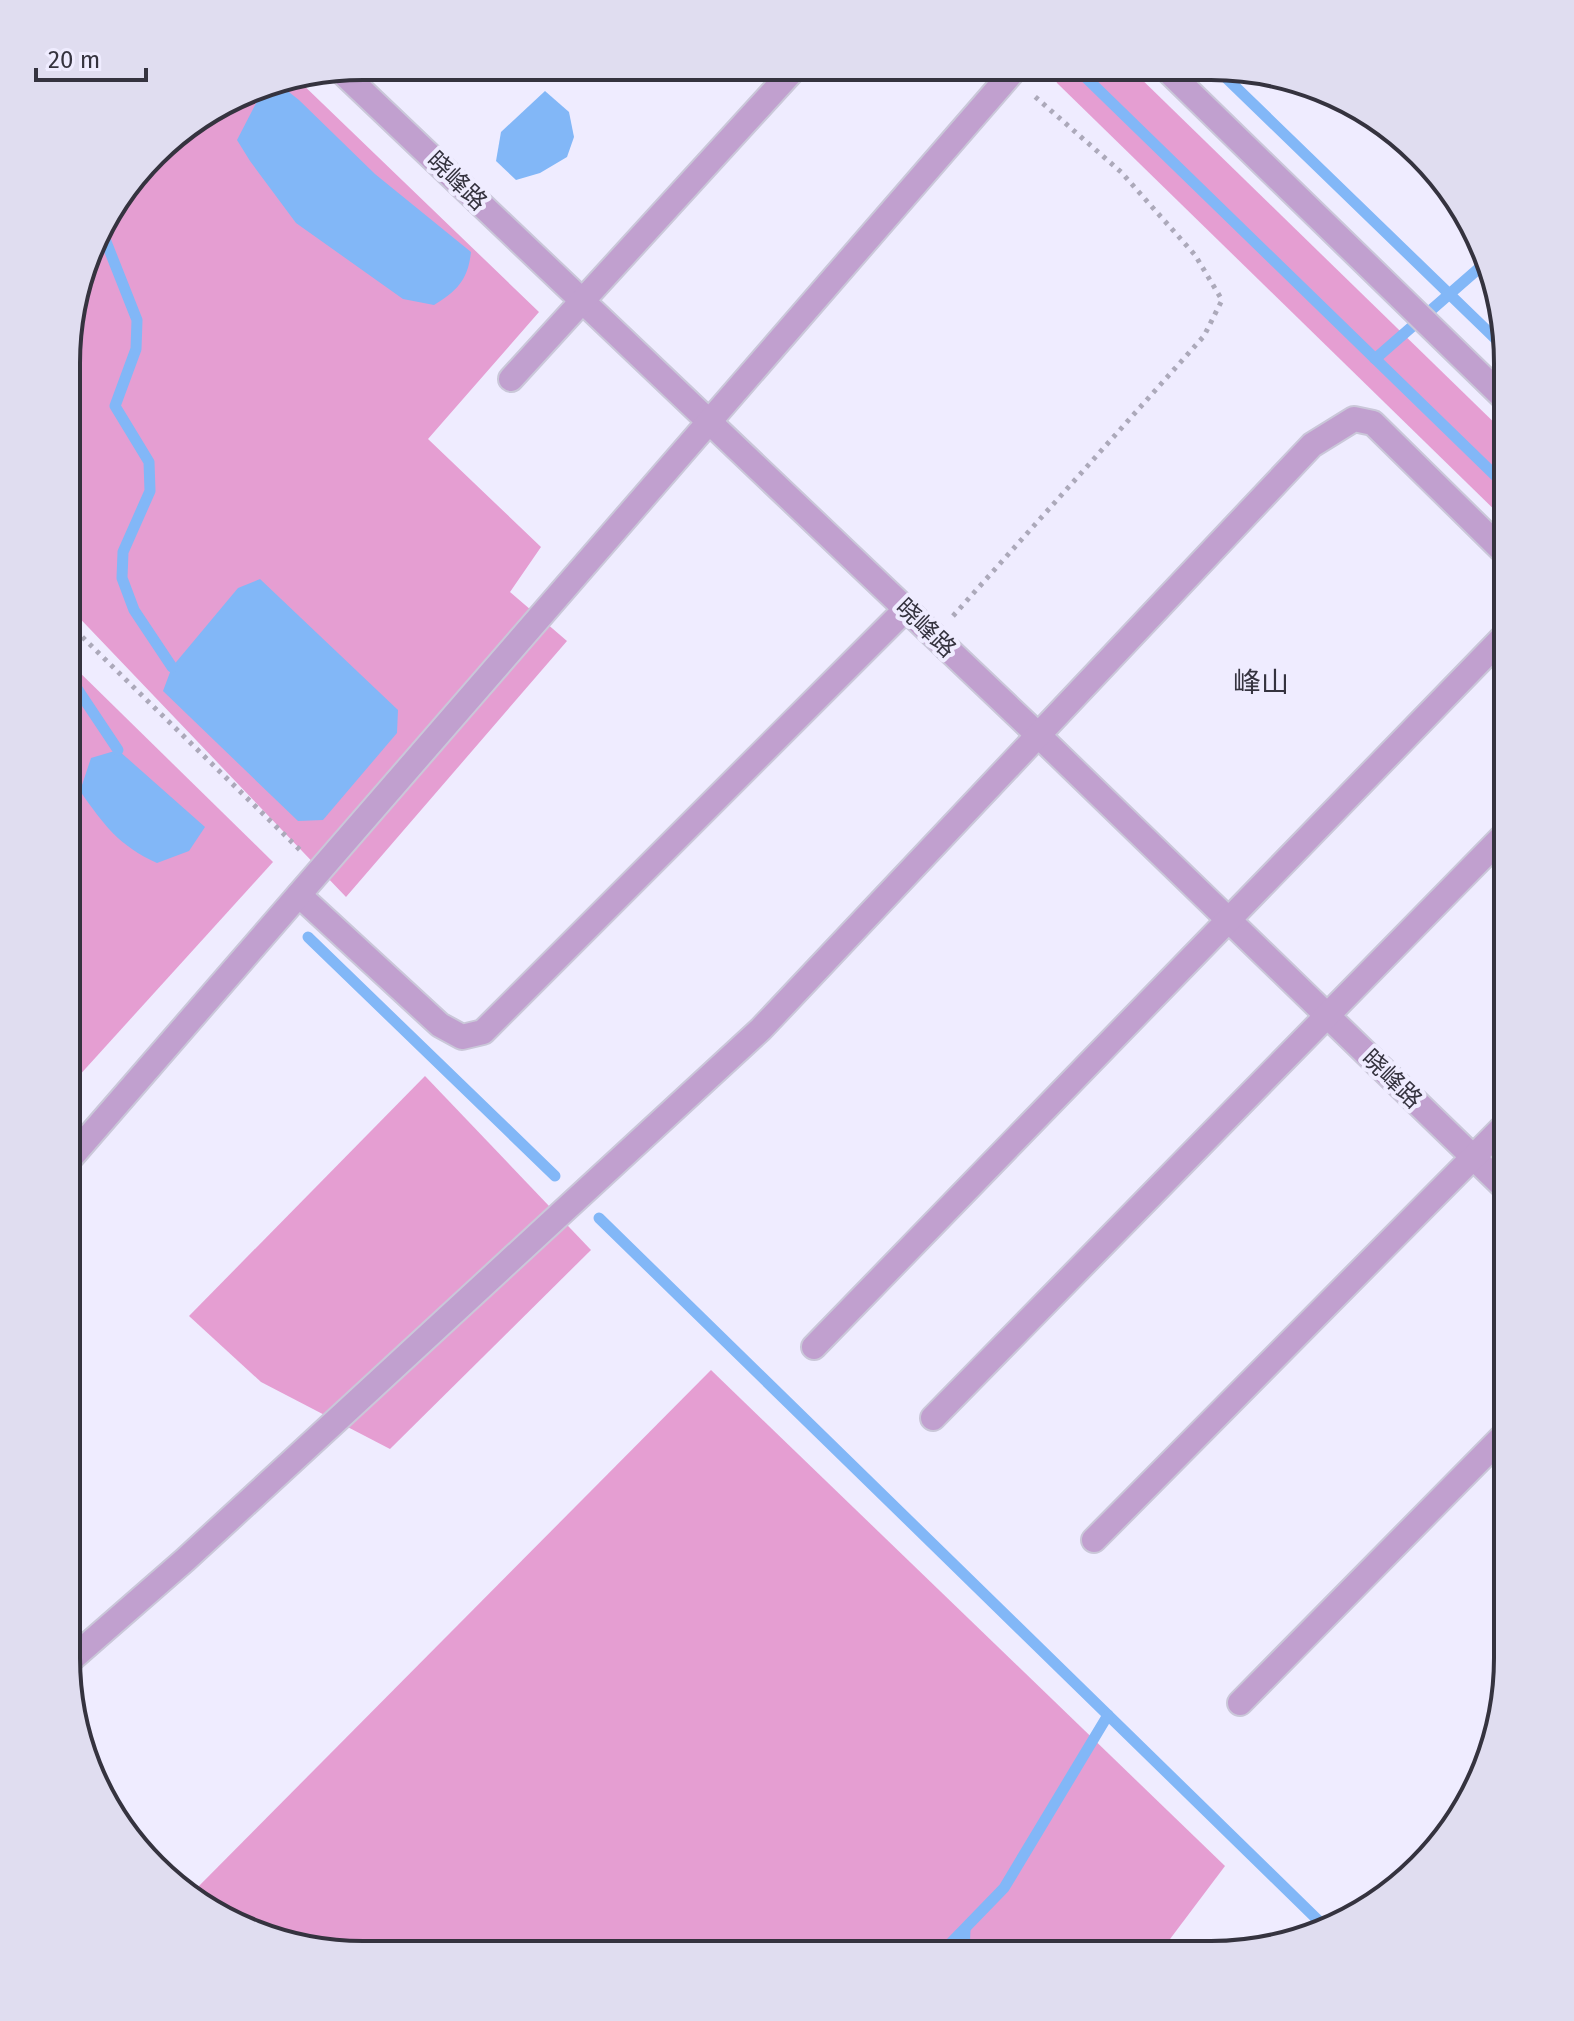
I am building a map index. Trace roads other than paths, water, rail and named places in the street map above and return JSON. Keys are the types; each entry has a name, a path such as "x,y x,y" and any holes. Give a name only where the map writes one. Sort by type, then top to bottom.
{"street":[{"path":"511,379 784,80"},
{"path":"80,1147 1005,80"},
{"path":"1177,80 1494,388"},
{"name":"晓峰路","path":"352,81 1038,735 1493,1177"},
{"path":"80,1652 185,1560 761,1029 1312,445 1354,419 1373,423 1494,542"},
{"path":"299,895 440,1025 462,1037 483,1032 906,609"},
{"path":"814,1347 1494,647"},
{"path":"933,1418 1494,846"},
{"path":"1094,1540 1493,1137"},
{"path":"1240,1703 1493,1446"}],"water":[{"path":"287,91 375,174 471,252 460,284 434,305 403,299 296,223 237,140 257,101"},
{"path":"545,91 569,112 574,137 567,157 540,173 516,180 496,161 501,132"},
{"path":"260,579 398,710 397,733 323,820 298,821 163,691 172,667 238,588"},
{"path":"118,750 205,827 189,851 157,863 144,856 113,833 80,791 91,758"}],"waterway":[{"path":"1088,80 1494,474"},
{"path":"1229,81 1493,336"},
{"path":"107,243 137,320 136,349 115,406 149,462 150,491 123,552 122,578 134,610 172,667"},
{"path":"1375,359 1478,269"},
{"path":"80,693 118,750"},
{"path":"308,937 555,1176"},
{"path":"599,1218 1317,1920"},
{"path":"953,1940 1004,1888 1108,1715"},
{"path":"965,1930 965,1940"}],"district":[{"name":"峰山","path":"1261,682"}]}
